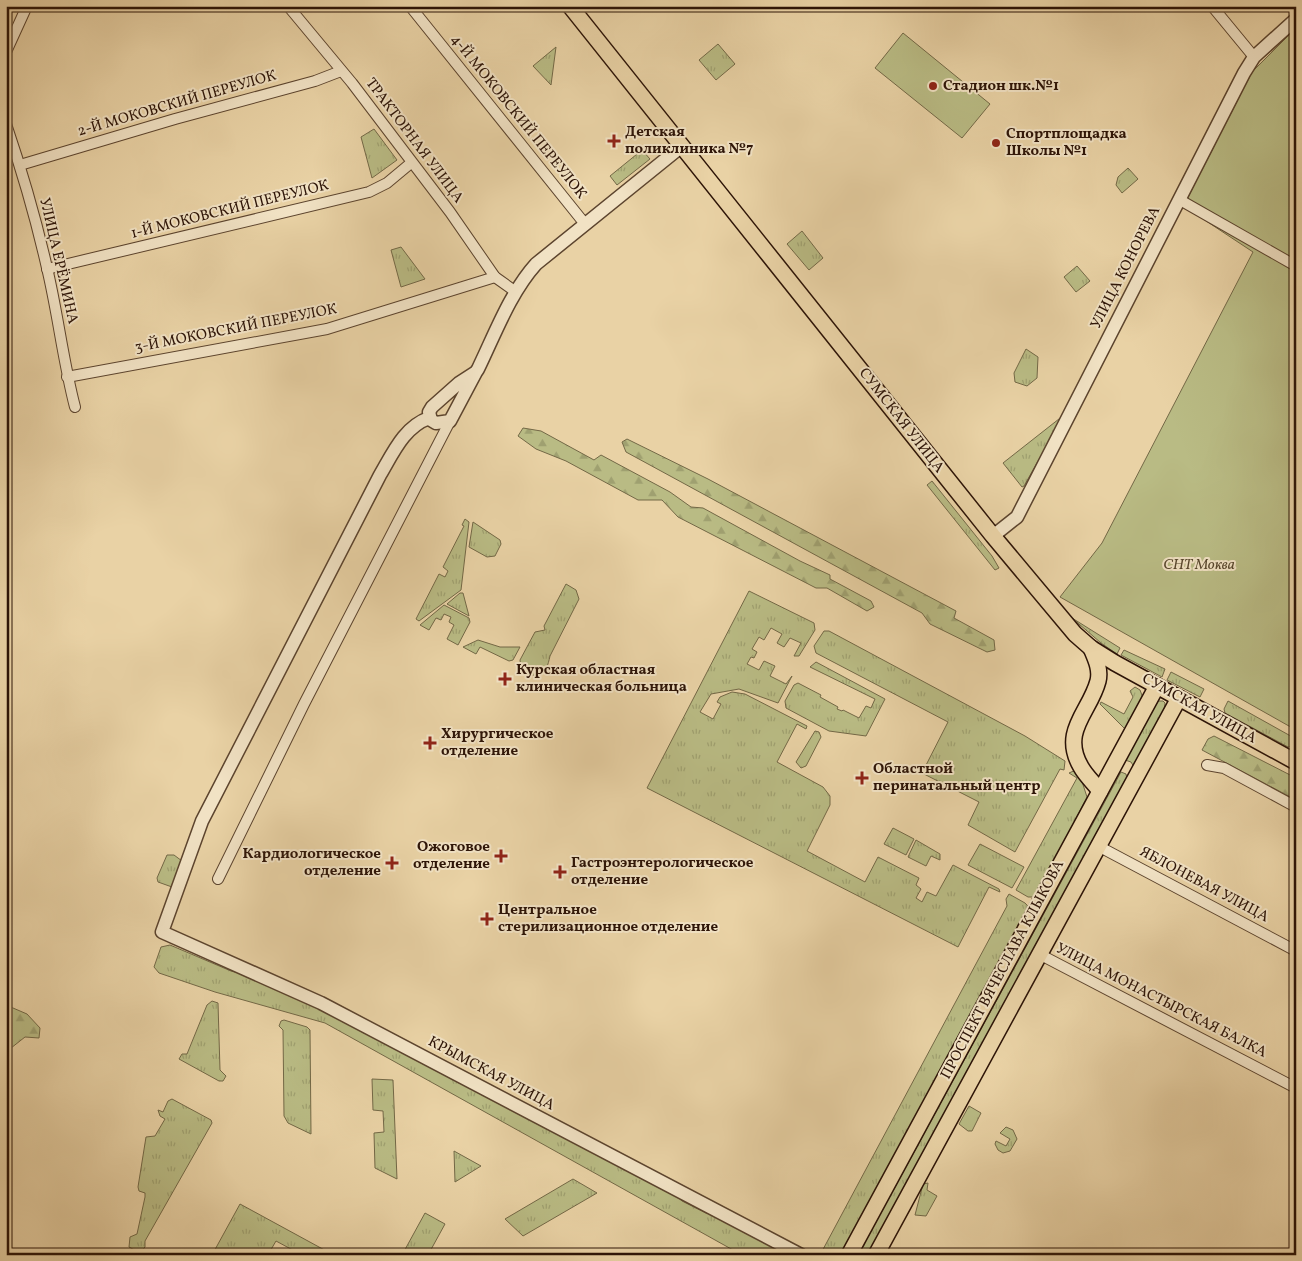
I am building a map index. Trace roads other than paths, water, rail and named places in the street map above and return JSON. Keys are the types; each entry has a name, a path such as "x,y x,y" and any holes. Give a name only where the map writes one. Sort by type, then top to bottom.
{"main road":[{"name":"СУМСКАЯ УЛИЦА","path":"570,6 1062,621 1090,648 1296,762"},
{"path":"1090,648 1099,668 1098,680 1077,723 1073,744 1081,767 1100,791"},
{"name":"ПРОСПЕКТ ВЯЧЕСЛАВА КЛЫКОВА","path":"849,1255 1157,686"},
{"name":"ПРОСПЕКТ ВЯЧЕСЛАВА КЛЫКОВА","path":"876,1255 1179,698"},
{"path":"1110,774 1119,767 1128,769 1133,777 1132,784"}],"street":[{"path":"6,52 27,6"},
{"name":"ТРАКТОРНАЯ УЛИЦА","path":"288,6 450,212 495,277 516,292"},
{"name":"4-Й МОКОВСКИЙ ПЕРЕУЛОК","path":"410,6 585,224"},
{"path":"1212,6 1254,56"},
{"name":"УЛИЦА КОНОРЕВА","path":"993,536 1017,517 1254,56 1296,19"},
{"name":"2-Й МОКОВСКИЙ ПЕРЕУЛОК","path":"20,165 175,119 315,81 341,71"},
{"name":"УЛИЦА ЕРЁМИНА","path":"6,124 20,165 47,269 67,377 75,407"},
{"path":"218,878 308,696 516,292 526,276 536,264 682,146"},
{"name":"1-Й МОКОВСКИЙ ПЕРЕУЛОК","path":"47,269 369,192 387,183 411,163"},
{"path":"1180,200 1296,266"},
{"name":"3-Й МОКОВСКИЙ ПЕРЕУЛОК","path":"67,377 327,329 495,277"},
{"path":"450,421 436,423 429,418 429,412 458,383 476,372"},
{"name":"КРЫМСКАЯ УЛИЦА","path":"429,418 416,423 408,431 380,475 202,821 162,932 321,1003 801,1255"},
{"path":"1207,764 1224,768 1296,807"},
{"name":"ЯБЛОНЕВАЯ УЛИЦА","path":"1098,846 1296,951"},
{"name":"УЛИЦА МОНАСТЫРСКАЯ БАЛКА","path":"1039,954 1296,1088"}],"place":[{"name":"Стадион шк.№1","path":"933,86"},
{"name":"Детская поликлиника №7","path":"614,141"},
{"name":"Спортплощадка Школы №1","path":"996,143"},
{"name":"Курская областная клиническая больница","path":"505,679"},
{"name":"Хирургическое отделение","path":"430,743"},
{"name":"Областной перинатальный центр","path":"862,778"},
{"name":"Ожоговое отделение","path":"501,856"},
{"name":"Кардиологическое отделение","path":"392,863"},
{"name":"Гастроэнтерологическое отделение","path":"560,872"},
{"name":"Центральное стерилизационное отделение","path":"487,919"}],"park label":[{"name":"СНТ Моква","path":"1199,565"}]}
